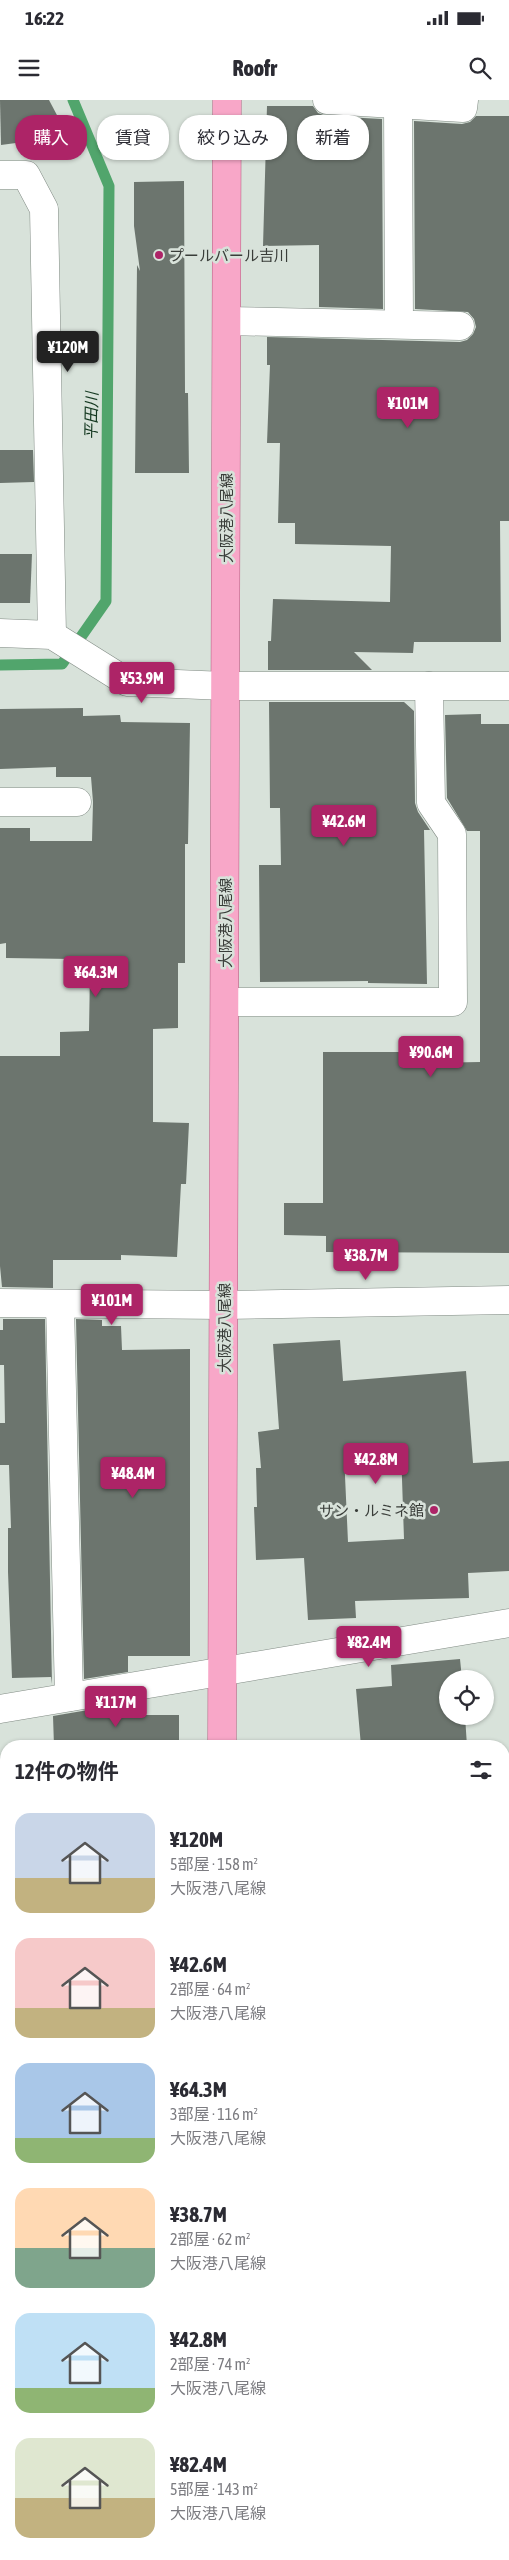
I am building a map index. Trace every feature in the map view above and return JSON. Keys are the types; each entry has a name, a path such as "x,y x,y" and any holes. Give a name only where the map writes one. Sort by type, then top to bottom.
{"main road":[{"name":"大阪港八尾線","path":"222,1740 228,100"}],"street":[{"path":"327,100 464,108 464,100"},
{"path":"398,104 399,324"},
{"path":"0,175 26,175 44,209 66,643"},
{"path":"226,321 460,326"},
{"path":"0,633 66,643 127,682 226,686 509,686"},
{"path":"225,1002 453,1002 452,834 431,803 429,686"},
{"path":"0,802 77,802"},
{"path":"0,1303 224,1306 509,1300"},
{"path":"60,1304 70,1697"},
{"path":"0,1708 509,1623"}],"building":[{"path":"0,100 49,100 57,115 15,115 15,143 1,145"},
{"path":"267,106 313,106 318,113 323,115 297,115 297,160 369,160 369,118 382,119 383,309 319,307 319,245 263,246 265,160 287,160 287,115 267,115"},
{"path":"476,116 509,116 509,521 500,521 501,642 414,642 413,653 354,652 372,670 268,670 268,641 271,641 273,599 390,602 391,546 295,544 295,523 278,523 280,443 267,443 270,365 267,365 267,337 460,342 467,340 473,334 476,327 474,319 468,312 415,309 414,121 462,124 470,122"},
{"path":"184,181 185,393 188,393 189,473 135,473 137,265 140,271 134,226 134,182"},
{"path":"0,450 33,450 34,482 0,483"},
{"path":"0,554 32,554 30,603 0,603"},
{"path":"269,702 404,702 414,711 415,803 418,812 430,830 424,830 427,984 368,983 368,981 260,982 259,865 281,865 280,808 270,808"},
{"path":"83,708 83,716 120,715 121,722 190,723 188,844 185,844 185,963 178,963 178,1028 153,1029 153,1122 189,1123 186,1184 181,1184 177,1257 121,1255 121,1260 53,1260 53,1288 2,1287 0,1266 0,1056 60,1056 60,1032 89,1031 90,972 72,972 72,959 6,958 6,943 0,944 0,828 30,828 30,841 92,841 93,802 91,777 56,777 56,767 0,769 0,709"},
{"path":"481,714 481,724 509,724 509,1253 326,1252 326,1236 284,1235 284,1203 323,1203 323,1052 428,1052 428,1063 480,1062 480,831 467,831 447,798 445,715"},
{"path":"3,1319 45,1319 52,1684 51,1677 12,1678 8,1572 8,1528 11,1528 9,1465 0,1465 0,1423 5,1423 4,1365 0,1365 0,1330 3,1330"},
{"path":"76,1319 102,1320 102,1326 121,1326 122,1350 190,1349 190,1656 128,1656 128,1672 84,1679"},
{"path":"340,1340 343,1381 466,1371 473,1463 509,1461 509,1571 468,1573 469,1598 355,1601 356,1618 308,1620 304,1558 256,1560 254,1507 257,1507 256,1468 261,1468 258,1432 279,1429 273,1344","holes":["401,1449 404,1539 348,1542 344,1454"]},
{"path":"460,1659 461,1670 439,1670 439,1725 466,1725 467,1740 360,1740 356,1689 392,1686 391,1665"},
{"path":"129,1703 129,1715 179,1715 179,1740 54,1740 53,1716"}],"waterway":[{"name":"平田川","path":"0,665 62,664 106,601 109,186 73,100"}],"place":[{"name":"プールバール吉川","path":"159,255"},
{"name":"サン・ルミネ館","path":"434,1510"}]}
